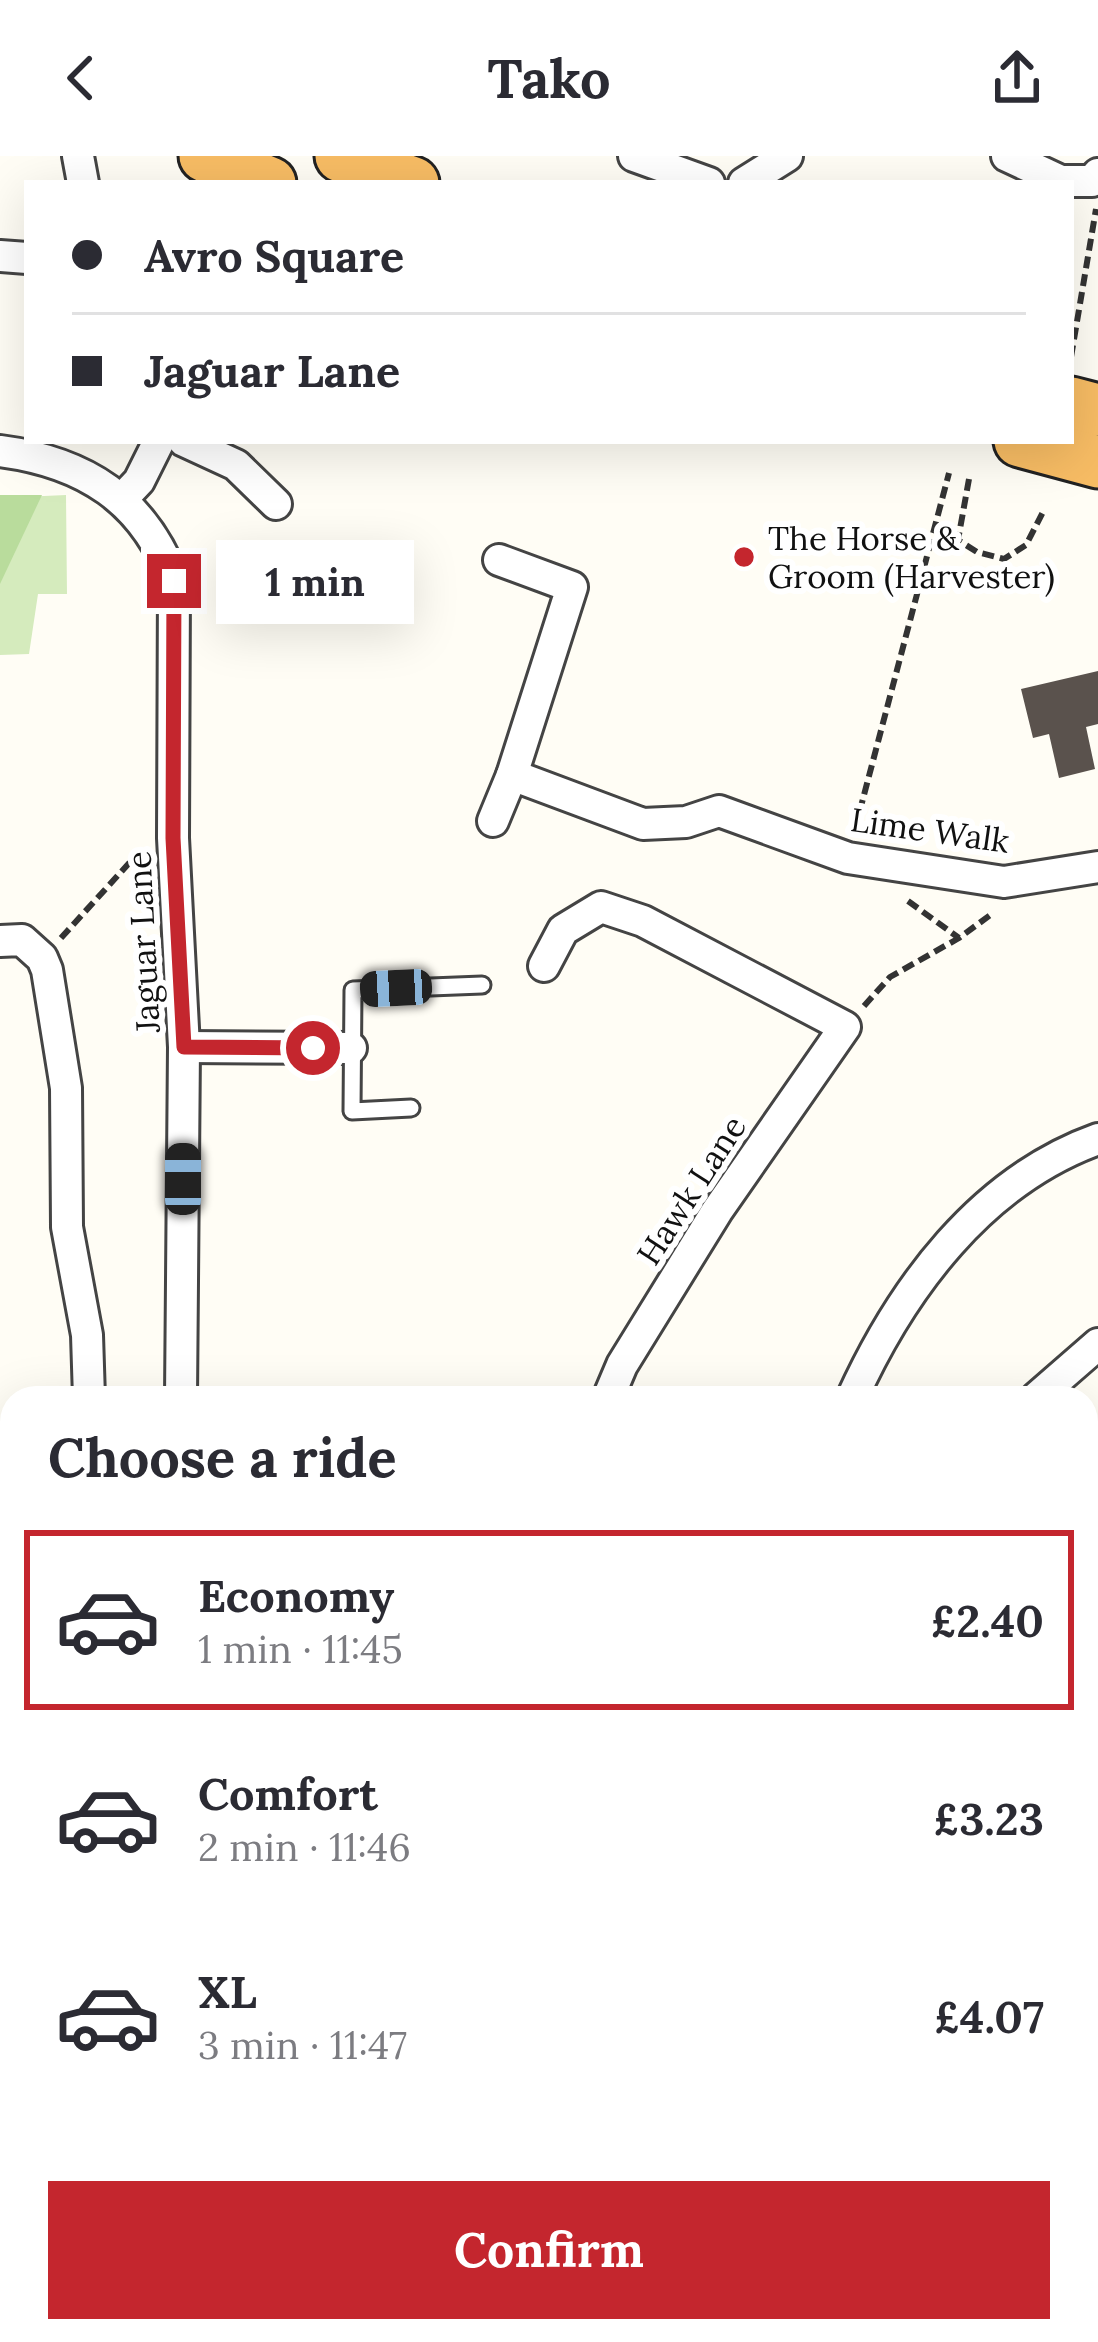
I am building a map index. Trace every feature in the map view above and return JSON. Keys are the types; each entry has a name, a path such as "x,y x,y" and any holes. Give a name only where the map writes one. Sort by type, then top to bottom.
{"highway":[{"path":"205,156 263,180"},
{"path":"341,156 405,180"},
{"path":"1074,375 1098,410"},
{"path":"1032,444 1098,461"}],"street":[{"path":"634,156 701,180"},
{"path":"749,180 787,156"},
{"path":"1007,156 1058,180"},
{"path":"122,499 139,481 158,444"},
{"path":"190,444 236,465 276,504"},
{"name":"Jaguar Lane","path":"0,452 72,469 122,499 159,542 174,581 173,838 184,1047 182,1386"},
{"path":"493,821 512,776 572,587 499,560"},
{"name":"Lime Walk","path":"512,776 643,824 686,822 719,811 848,858 1004,882 1098,867"},
{"path":"544,966 563,930 601,907 643,921 845,1027"},
{"path":"0,940 22,940 42,958 66,1088 68,1227 87,1336 89,1386"},
{"name":"Hawk Lane","path":"613,1386 717,1211 845,1027"},
{"path":"184,1047 351,1048"},
{"path":"857,1386 937,1254 1023,1174 1098,1139"},
{"path":"1050,1386 1098,1344"}],"lane":[{"path":"410,1108 352,1111 353,990 482,985"}],"path":[{"path":"1074,360 1098,217 1095,177"},
{"path":"853,837 950,473"},
{"path":"969,479 958,540 977,552 1004,559 1026,544 1044,510"},
{"path":"42,958 152,838"},
{"path":"845,1027 890,977 959,938 995,911"}],"green space":[{"path":"0,495 42,495 0,584"},
{"path":"66,495 67,594 38,594 29,654 0,655 0,498"}],"building":[{"path":"1098,671 1098,724 1086,727 1095,769 1059,778 1049,734 1033,738 1021,689"}],"place":[{"name":"The Horse & Groom (Harvester)","path":"744,557"}],"route":[{"path":"174,581 173,838 184,1047 313,1048"}]}
